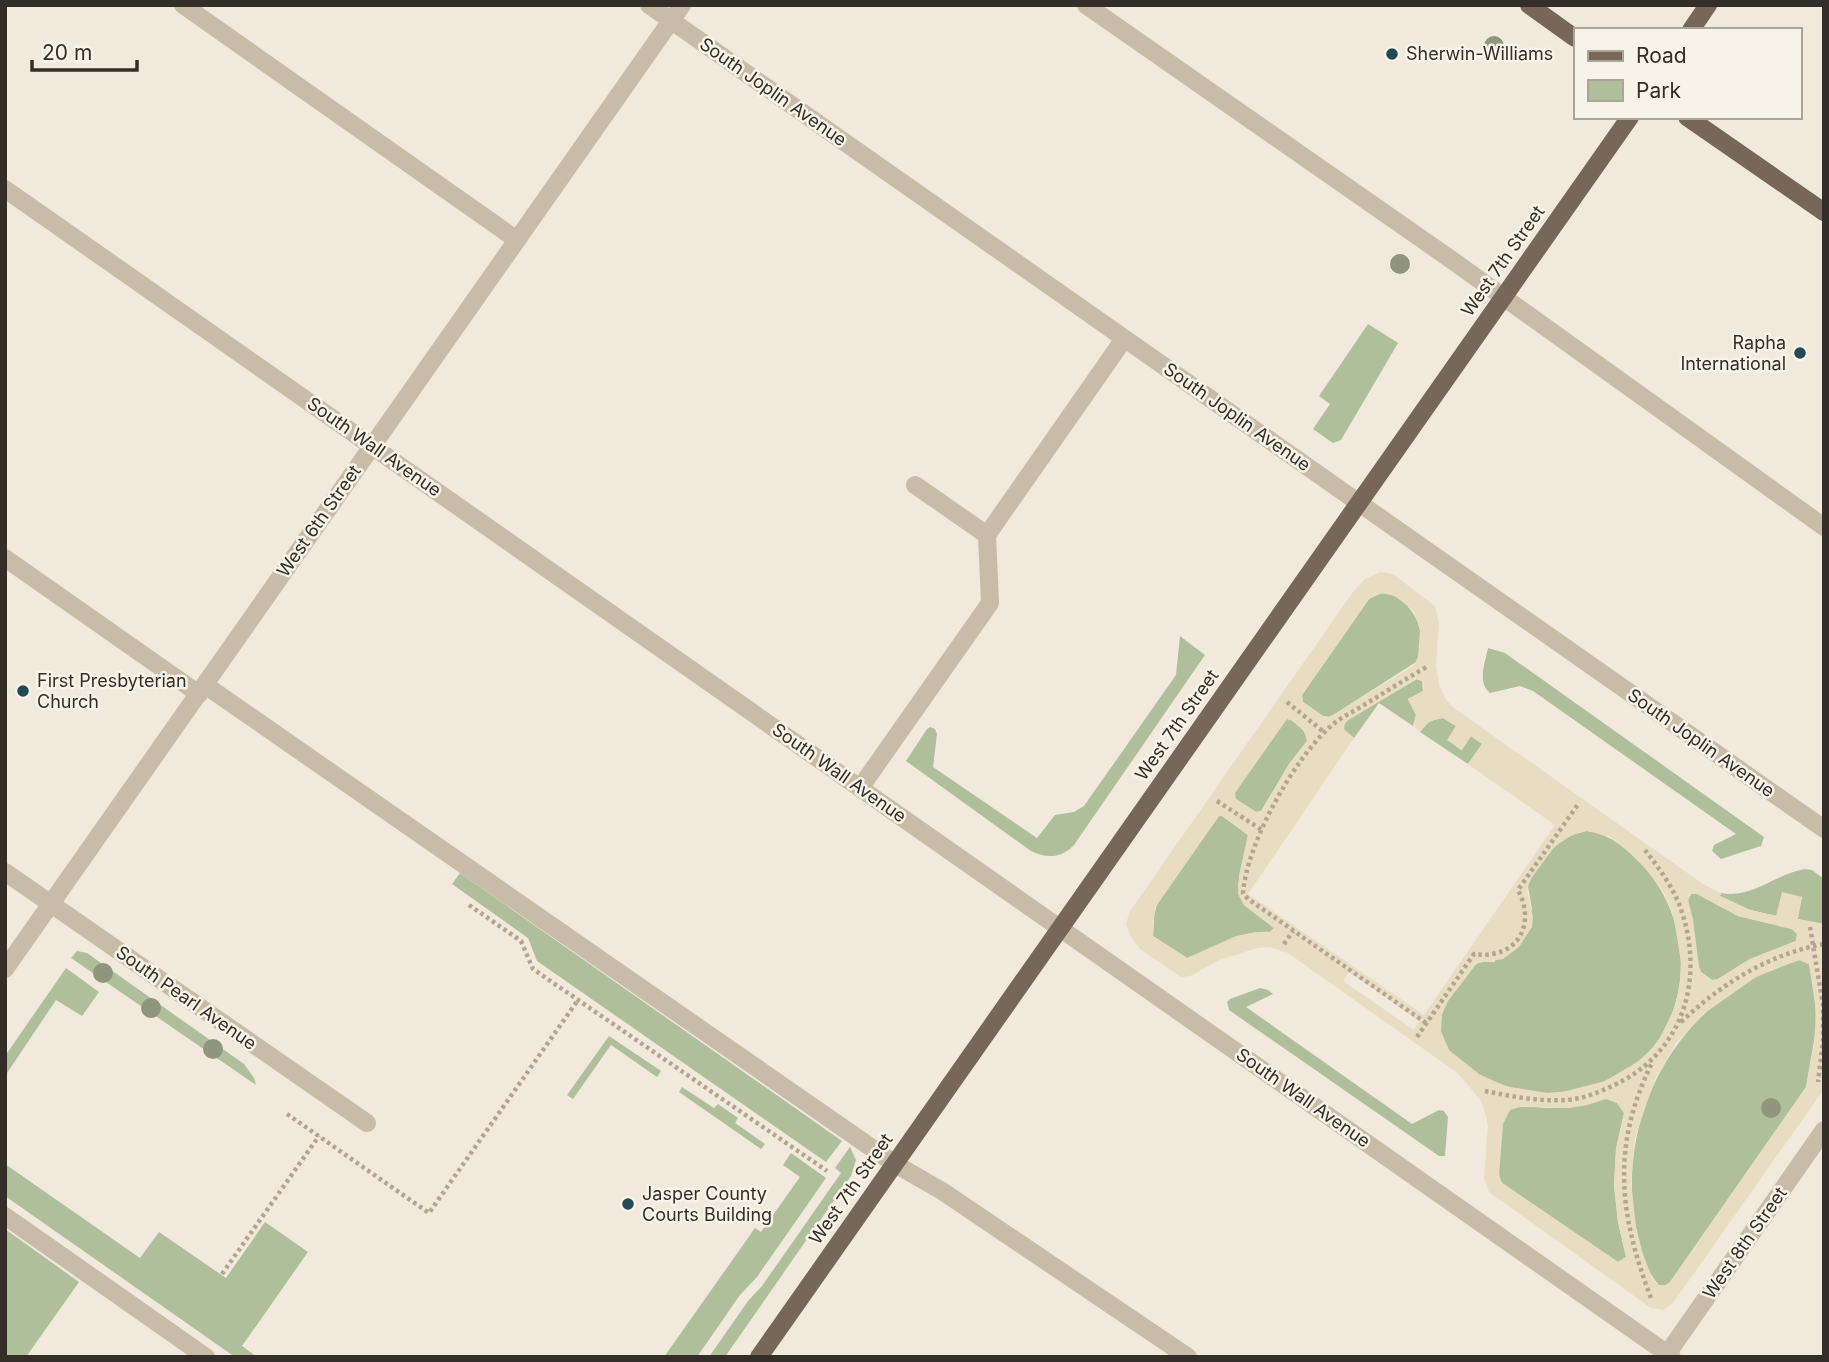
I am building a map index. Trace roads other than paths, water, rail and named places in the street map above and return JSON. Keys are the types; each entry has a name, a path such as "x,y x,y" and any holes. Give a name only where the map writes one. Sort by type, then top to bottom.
{"main road":[{"path":"1529,5 1574,37"},
{"path":"1691,28 1708,5"},
{"name":"West 7th Street","path":"759,1357 1629,119"},
{"path":"1690,119 1824,212"}],"street":[{"path":"183,5 517,240"},
{"name":"South Joplin Avenue","path":"649,5 1824,830"},
{"name":"West 6th Street","path":"5,969 682,5"},
{"path":"1086,5 1503,297 1824,527"},
{"name":"South Wall Avenue","path":"5,189 1669,1356"},
{"path":"860,788 990,603 987,535 1124,339"},
{"path":"915,485 987,535"},
{"path":"5,558 895,1164 942,1191 1188,1357"},
{"name":"South Pearl Avenue","path":"5,872 367,1124"},
{"name":"West 8th Street","path":"1669,1356 1824,1130"},
{"path":"5,1216 206,1357"}],"place":[{"name":"Sherwin-Williams","path":"1392,54"},
{"name":"Rapha International","path":"1800,353"},
{"name":"First Presbyterian Church","path":"23,691"},
{"name":"Jasper County Courts Building","path":"628,1204"}]}
